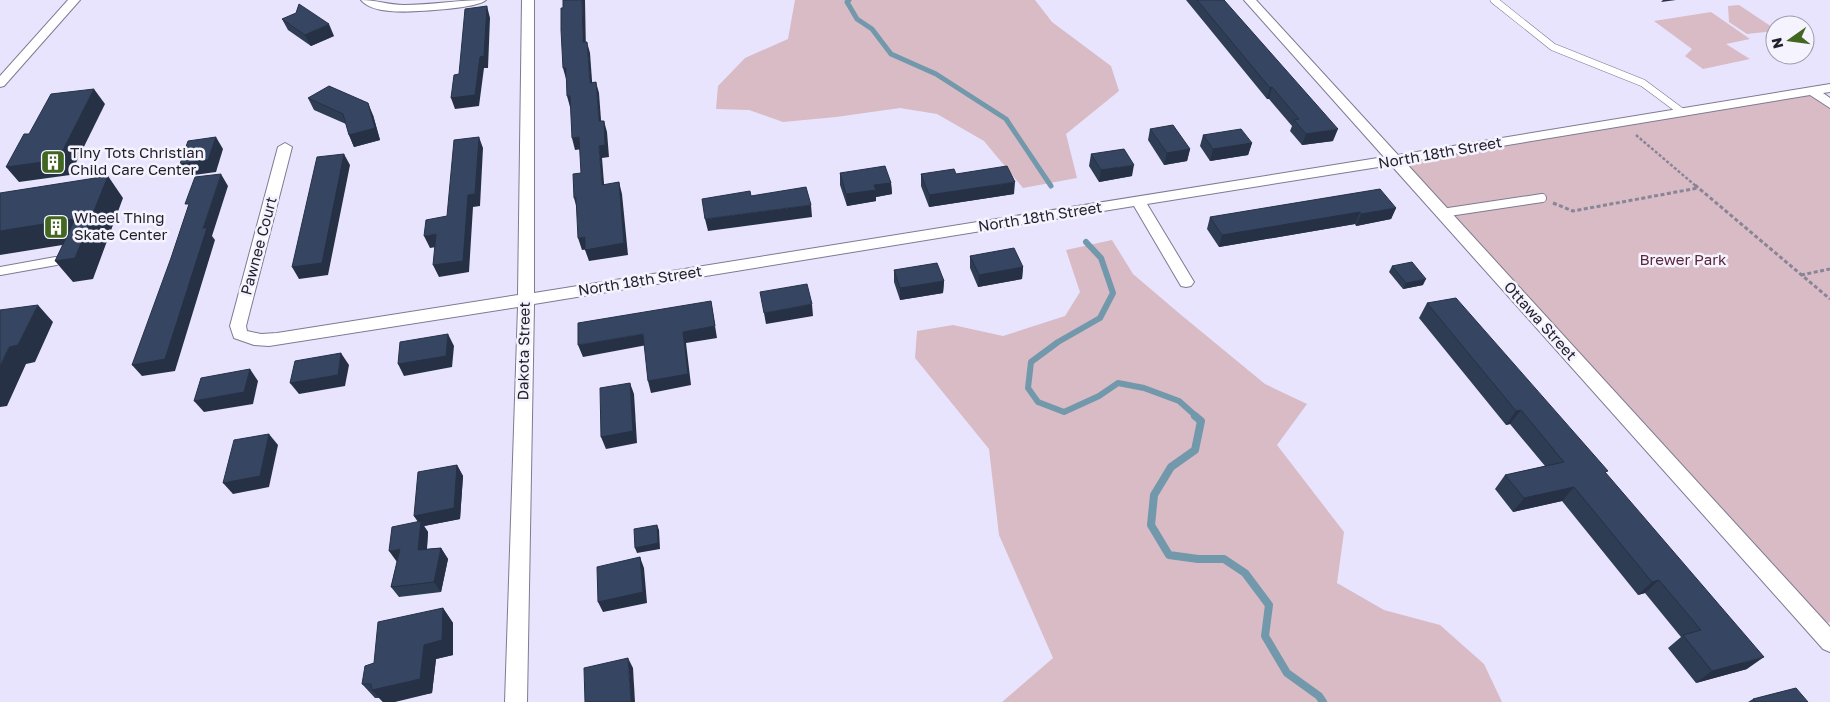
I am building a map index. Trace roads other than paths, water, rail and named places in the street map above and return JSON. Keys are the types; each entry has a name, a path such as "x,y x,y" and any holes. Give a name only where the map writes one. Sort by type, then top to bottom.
{"street":[{"path":"0,83 74,0"},
{"path":"367,0 370,4 382,8 399,9 480,0"},
{"name":"Dakota Street","path":"516,702 526,299 528,0"},
{"name":"Ottawa Street","path":"1250,0 1442,214 1823,624 1830,642"},
{"name":"North 18th Street","path":"249,340 301,336 1830,88"},
{"path":"1810,90 1830,104"},
{"name":"Pawnee Court","path":"249,340 240,334 238,326 285,147"},
{"path":"1138,201 1186,282"}],"lane":[{"path":"1494,0 1553,47 1643,84 1682,112"},
{"path":"1442,214 1542,198"},
{"path":"0,271 56,261"}],"waterway":[{"path":"849,0 847,2 857,19 872,29 891,54 936,74 1006,119 1051,186"},
{"path":"1086,242 1101,258 1113,293 1100,318 1058,342 1031,362 1028,388 1038,402 1064,412 1099,396 1118,383 1144,388 1179,401 1197,417"},
{"path":"1195,416 1201,421 1195,450 1171,467 1154,495 1151,525 1169,555 1198,559 1224,559 1245,573 1269,605 1265,636 1287,673 1319,696 1323,702"}],"place":[{"name":"Tiny Tots Christian Child Care Center","path":"53,162"},
{"name":"Wheel Thing Skate Center","path":"56,227"}],"park label":[{"name":"Brewer Park","path":"1683,260"}]}
